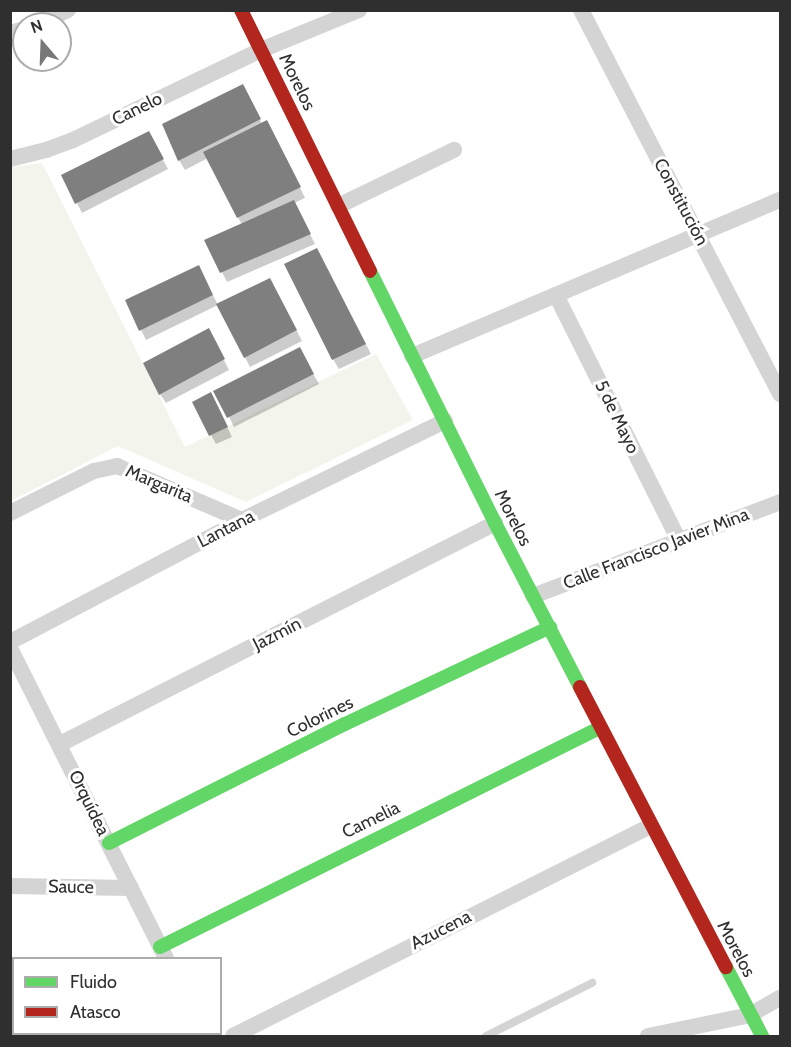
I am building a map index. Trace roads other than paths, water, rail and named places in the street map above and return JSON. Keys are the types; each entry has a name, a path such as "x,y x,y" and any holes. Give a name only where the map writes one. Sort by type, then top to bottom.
{"street":[{"name":"Morelos","path":"241,10 495,523 762,1036"},
{"name":"Canelo","path":"10,159 73,140 261,50 360,10"},
{"name":"Constitución","path":"581,10 780,394"},
{"path":"338,206 453,150"},
{"path":"412,356 780,200"},
{"name":"5 de Mayo","path":"556,295 678,539"},
{"name":"Lantana","path":"10,642 242,520 445,421"},
{"name":"Margarita","path":"10,513 94,471 117,466 242,520"},
{"name":"Calle Francisco Javier Mina","path":"533,596 780,502"},
{"name":"Jazmín","path":"60,744 495,523"},
{"name":"Colorines","path":"109,843 345,724 550,627"},
{"name":"Orquídea","path":"10,648 163,953"},
{"name":"Camelia","path":"163,953 600,728"},
{"name":"Azucena","path":"233,1036 651,826"},
{"name":"Sauce","path":"10,886 131,888"},
{"path":"648,1036 750,1015 780,998"}],"lane":[{"path":"486,1036 592,983"}]}
